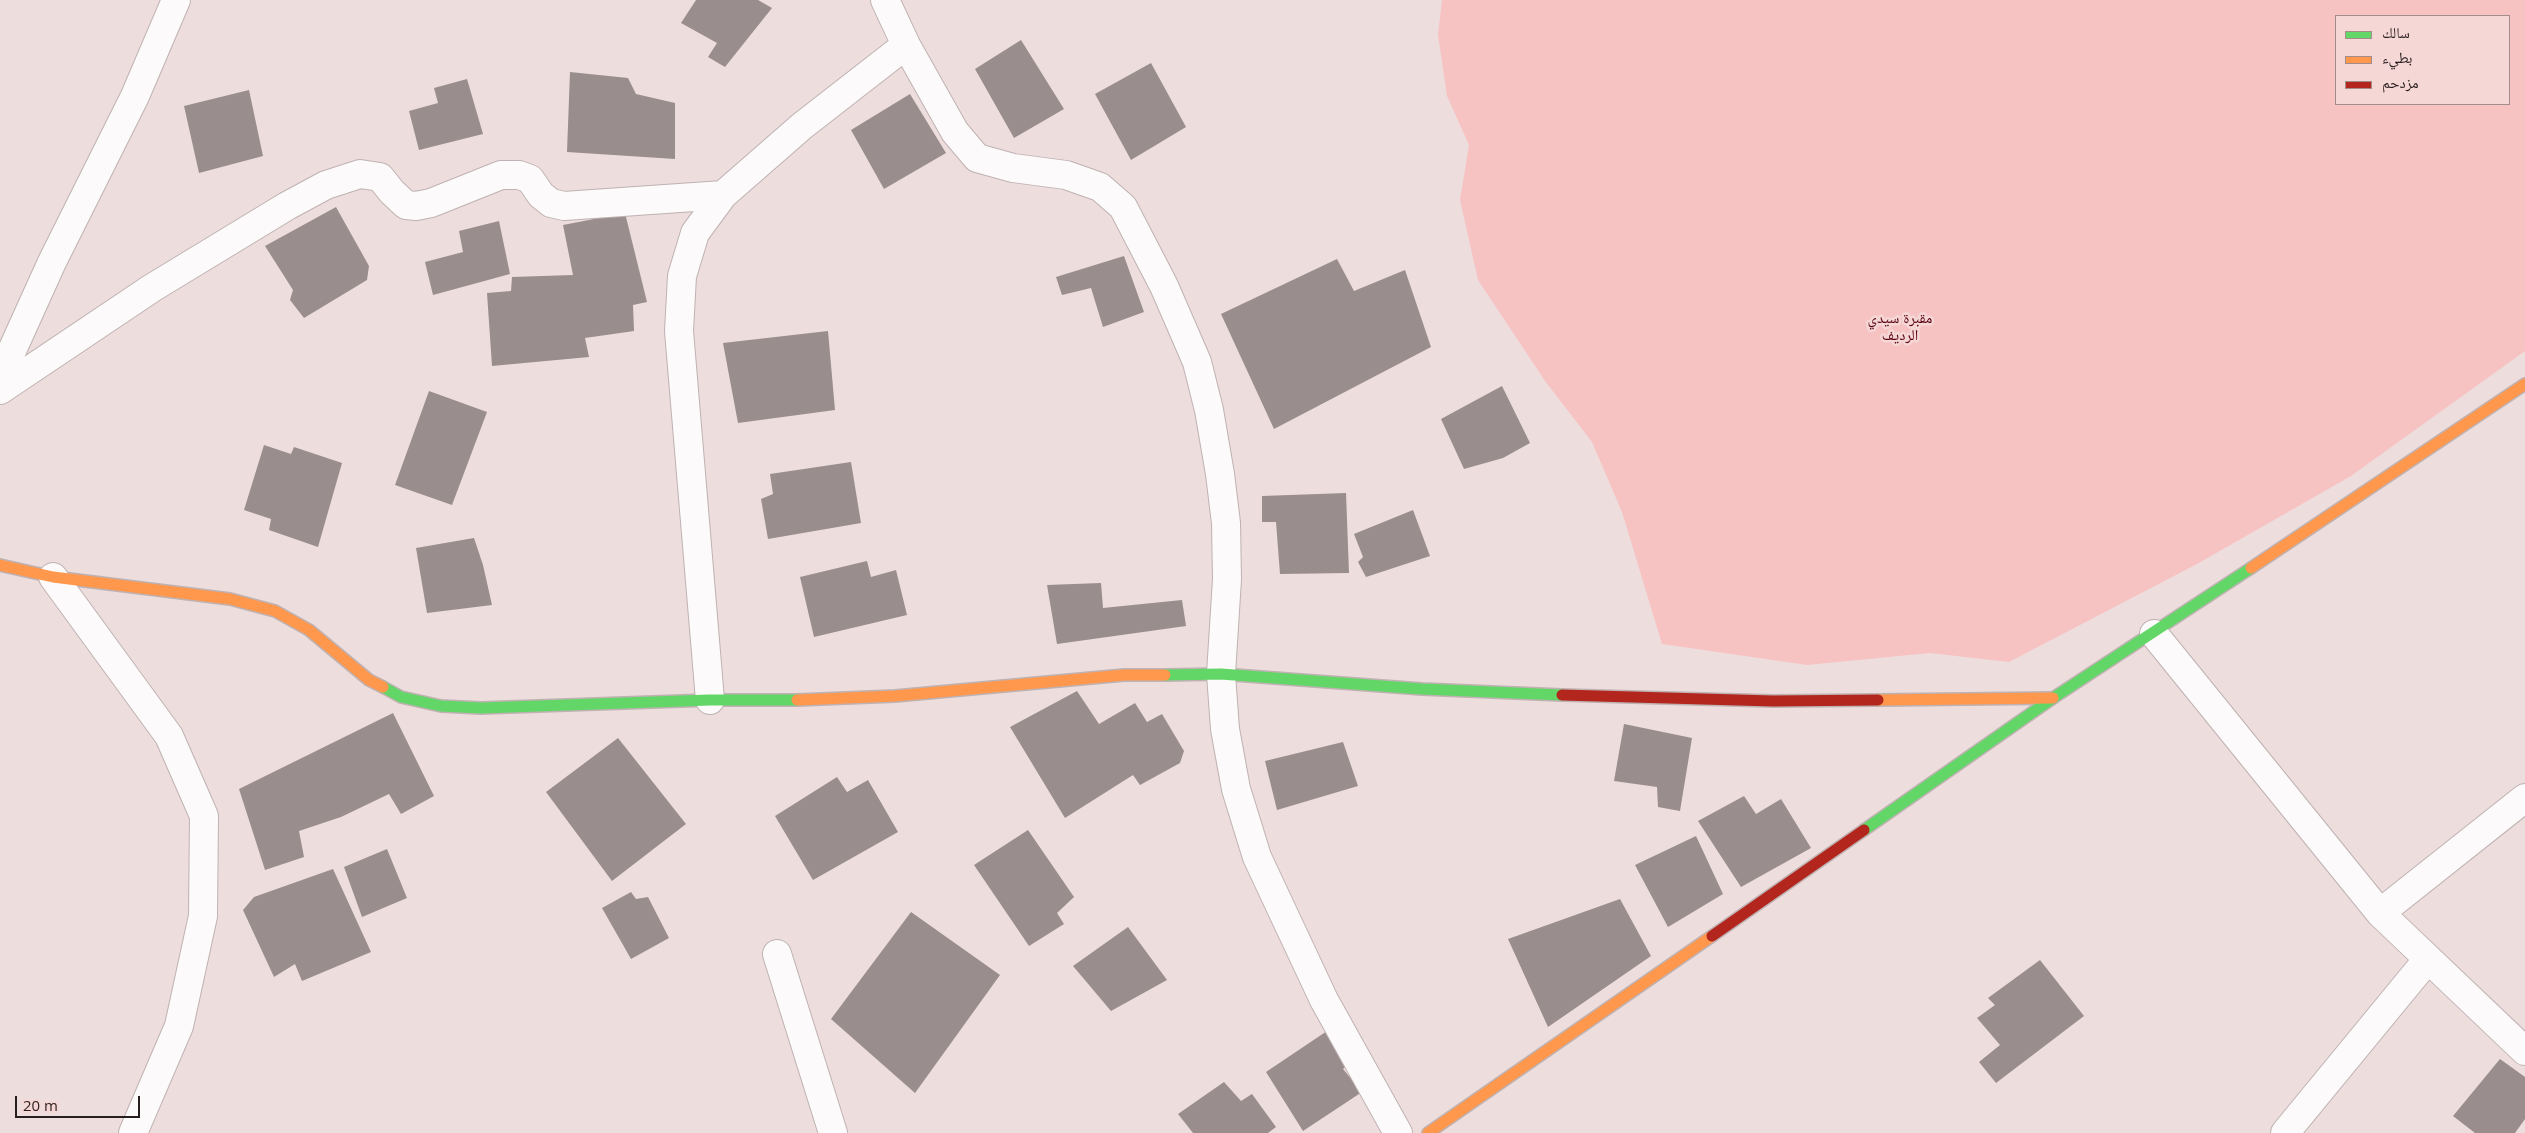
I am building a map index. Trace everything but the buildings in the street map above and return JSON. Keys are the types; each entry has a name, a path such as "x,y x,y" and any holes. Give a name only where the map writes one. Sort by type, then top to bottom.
{"street":[{"path":"0,377 12,346 52,262 135,96 176,0"},
{"path":"885,0 906,44 955,132 977,158 1013,168 1066,175 1100,187 1123,207 1164,286 1197,362 1209,410 1220,474 1226,523 1227,579 1221,674 1225,729 1236,789 1257,857 1324,1000 1398,1133"},
{"path":"710,700 679,331 682,276 695,232 723,195 802,126 906,44"},
{"path":"0,390 152,288 288,206 326,185 360,174 380,177 406,205 416,206 431,203 501,175 519,175 530,179 551,204 564,206 723,195"},
{"path":"1428,1133 2053,698 2154,634 2525,384"},
{"path":"0,565 53,577 230,600 275,610 309,630 369,680 402,697 441,706 481,708 710,700 818,700 895,696 1124,675 1221,674 1422,689 1644,698 1782,701 2053,698"},
{"path":"53,577 170,736 204,816 203,916 179,1026 133,1133"},
{"path":"2154,634 2380,913 2525,1051"},
{"path":"2380,913 2525,798"},
{"path":"777,954 833,1133"},
{"path":"2285,1133 2428,959"}],"green space":[{"name":"مقبرة سيدي الرديف","path":"1442,0 2525,0 2525,351 2351,476 2197,564 2009,662 1930,653 1807,665 1662,644 1622,512 1592,442 1545,381 1478,280 1460,200 1469,145 1447,96 1438,35"}],"traffic: fast":[{"path":"1864,830 2053,698 2251,568"},
{"path":"1165,675 1221,674 1422,689 1562,695"},
{"path":"383,687 401,697 441,706 481,708 710,700 797,700"}],"traffic: slow":[{"path":"2251,568 2525,384"},
{"path":"0,565 53,577 230,599 275,611 309,630 369,680 383,687"},
{"path":"797,700 895,696 1124,675 1165,675"},
{"path":"1878,700 2053,698"},
{"path":"1428,1133 1712,936"}],"traffic: jam":[{"path":"1562,695 1773,701 1878,700"},
{"path":"1712,936 1864,830"}]}
